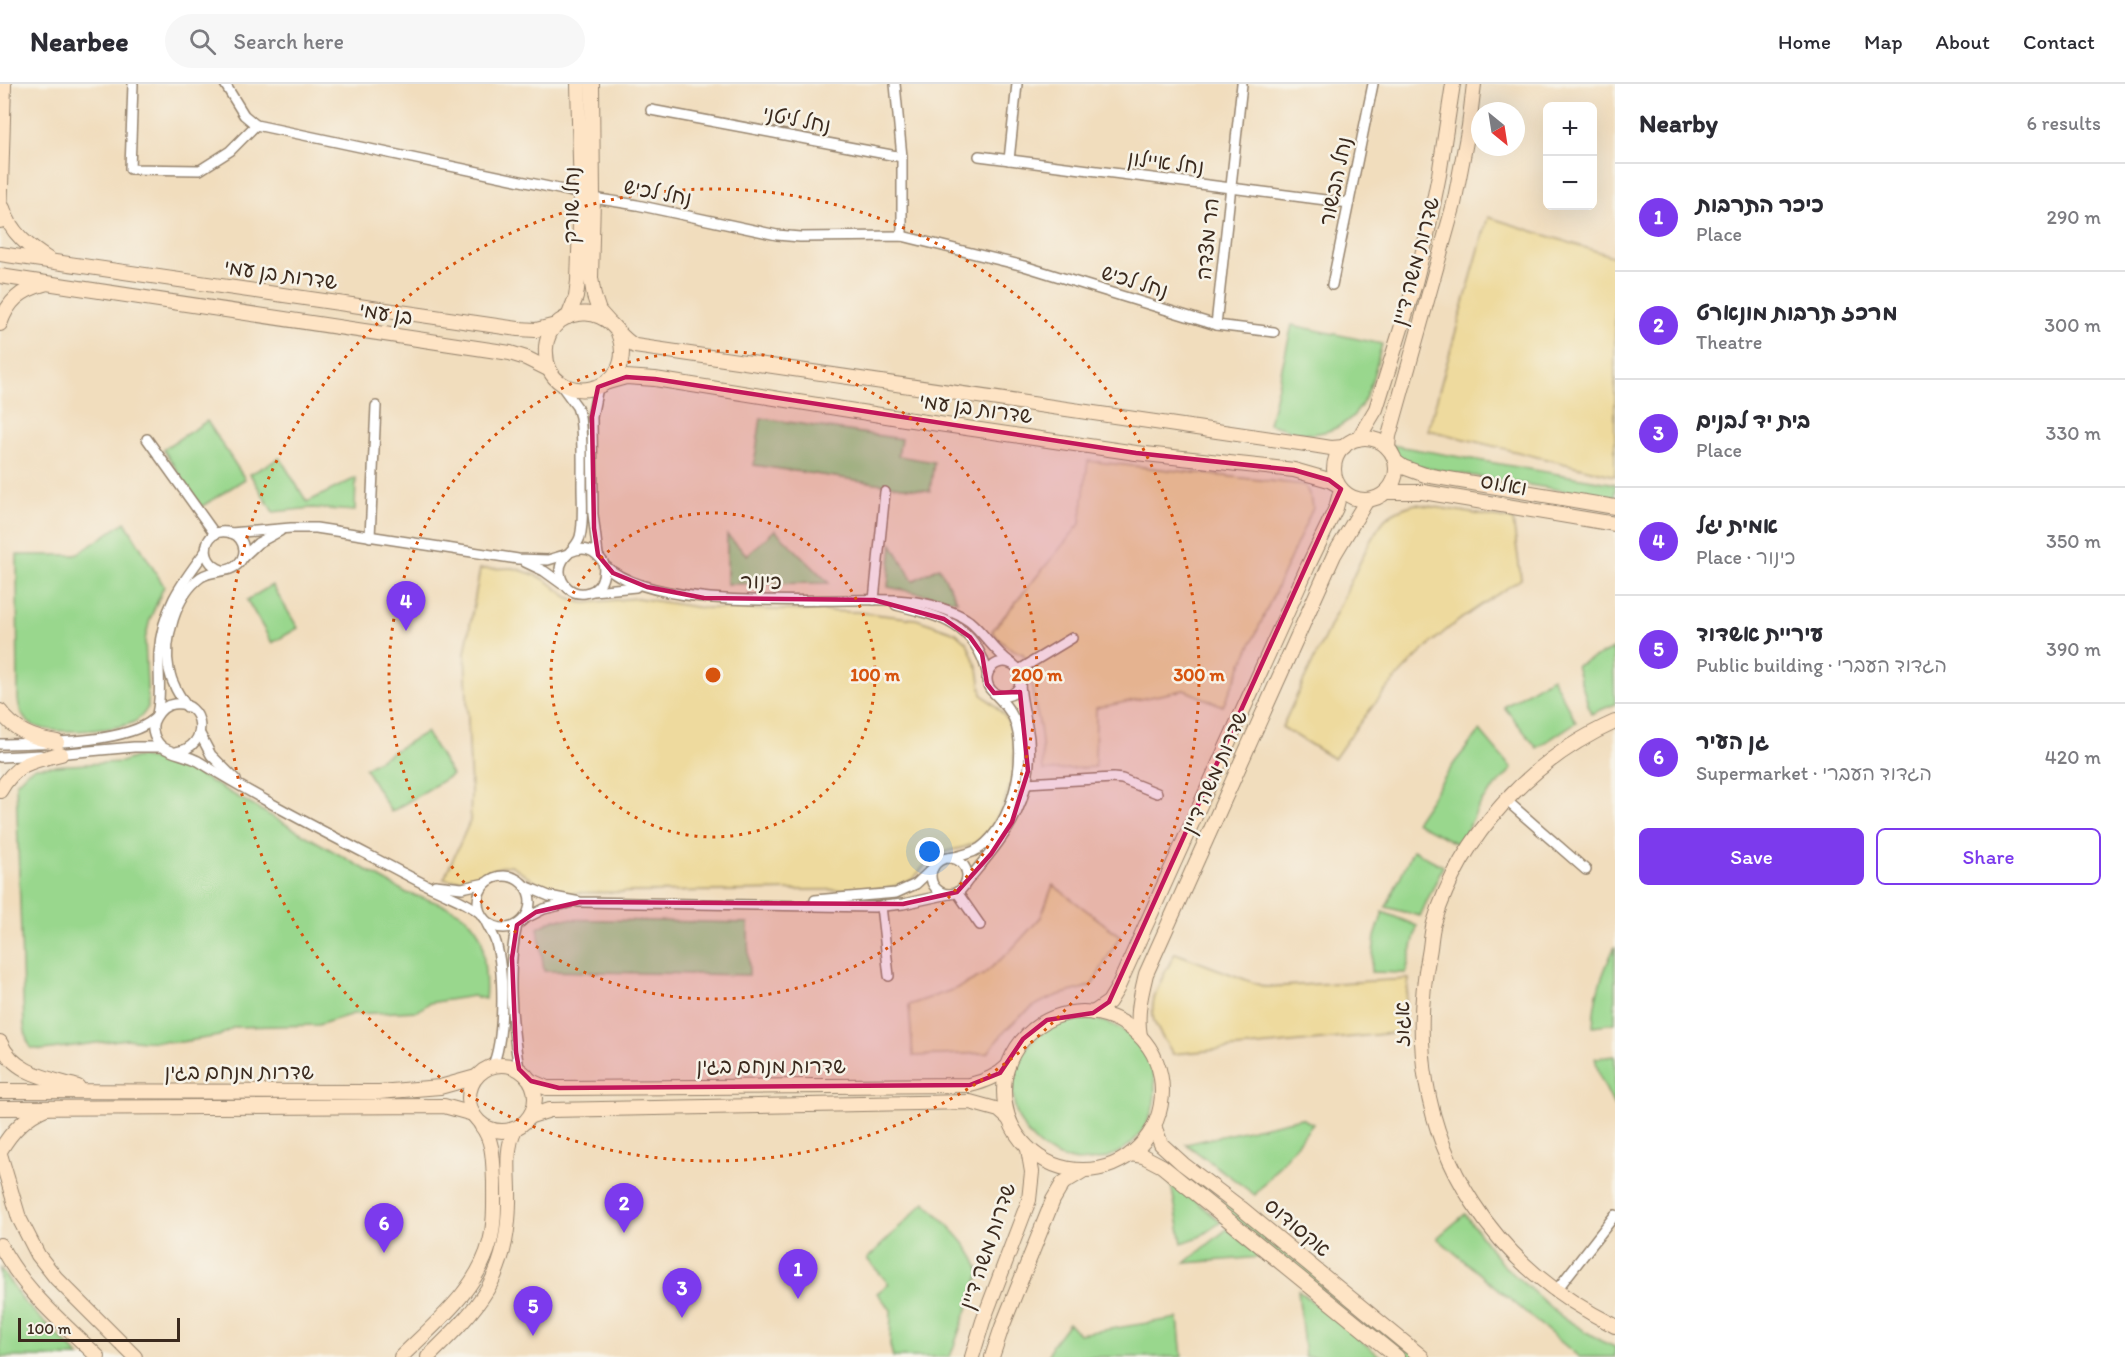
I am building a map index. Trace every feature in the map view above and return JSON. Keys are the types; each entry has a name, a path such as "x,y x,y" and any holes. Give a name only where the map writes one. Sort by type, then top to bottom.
{"main road":[{"path":"0,221 4,84"},
{"name":"נחל שורק","path":"578,84 591,278 599,311 613,328"},
{"name":"נחל שורק","path":"568,316 576,297 587,197 592,84"},
{"name":"שדרות משה דיין","path":"1093,1013 1109,1002 1117,989 1336,508 1339,487 1334,475 1334,465 1338,455 1344,447 1358,439 1376,409 1414,287 1427,235 1453,84"},
{"name":"שדרות משה דיין","path":"1388,448 1454,204 1467,138 1474,84"},
{"path":"1,199 9,223 15,231 29,246 56,264"},
{"name":"שדרות בן עמי","path":"0,254 56,264 518,329 536,330 556,325 568,316 589,314 600,316 634,346 1331,448 1344,447"},
{"name":"בן עמי","path":"0,276 510,353 525,358 554,375"},
{"path":"0,324 8,306 16,296 23,291 46,283"},
{"path":"554,375 546,359 545,347 556,325"},
{"path":"603,384 615,374 622,354 621,343 613,328"},
{"name":"שדרות בן עמי","path":"554,375 567,387 577,390 626,377 655,379 1136,453 1294,470 1329,480 1339,487"},
{"path":"1339,487 1353,498 1367,500 1386,492 1395,478 1396,462 1388,448 1374,439 1358,439"},
{"name":"ואלוס","path":"1396,462 1425,475 1615,507"},
{"name":"ואלוס","path":"1386,492 1423,492 1615,524"},
{"name":"שדרות משה דיין","path":"1140,1036 1139,1010 1146,974 1334,555 1367,500"},
{"path":"0,711 21,731 59,748"},
{"name":"אגוז","path":"1615,722 1555,757 1520,787 1468,851 1444,897 1434,924 1422,990 1421,1010 1424,1073 1432,1116 1442,1143 1472,1202 1503,1243 1555,1292 1615,1326"},
{"path":"0,791 21,766 59,748"},
{"path":"1077,1012 1093,1013 1118,1020 1140,1036 1150,1049 1161,1079 1162,1095 1160,1111 1144,1141 1131,1154 1108,1166 1083,1170 1063,1168 1044,1161 1028,1149 1016,1134 1008,1118 1004,1101 1004,1083 1014,1052 1034,1029 1062,1015 1077,1012"},
{"path":"0,1042 10,1059 23,1069 98,1092"},
{"path":"400,1357 465,1292 486,1254 494,1218 493,1166 490,1142 477,1119 469,1095 477,1077 492,1066 506,1065 519,1070 531,1081 536,1098 531,1116 524,1124 515,1129 498,1131 477,1119"},
{"name":"שדרות מנחם בגין","path":"531,1081 547,1088 970,1084 987,1080 1008,1066"},
{"name":"שדרות מנחם בגין","path":"0,1091 379,1092 440,1087 477,1077"},
{"name":"שדרות מנחם בגין","path":"531,1116 550,1110 970,1102 999,1110 1008,1118"},
{"path":"48,1107 22,1123 9,1137 0,1153 19,1218 38,1255 56,1278 135,1357"},
{"name":"שדרות מנחם בגין","path":"0,1108 444,1107 477,1119"},
{"name":"אקסודוס","path":"1154,1126 1161,1144 1183,1164 1241,1208 1422,1357"},
{"path":"428,1357 479,1304 497,1270 508,1228 508,1143 515,1129"},
{"name":"שדרות משה דיין","path":"972,1357 983,1320 1029,1200 1032,1172 1028,1149"},
{"name":"אקסודוס","path":"1131,1154 1143,1156 1162,1166 1397,1357"},
{"name":"שדרות משה דיין","path":"992,1357 1053,1200 1063,1183 1083,1170"},
{"path":"0,1245 29,1290 98,1357"}],"street":[{"path":"133,84 130,169 200,170 231,152 256,125 244,115 225,84"},
{"path":"895,84 902,157 902,236"},
{"path":"1009,160 1017,84"},
{"name":"הר מצדה","path":"1216,325 1242,84"},
{"name":"נחל הבשור","path":"1332,285 1373,84"},
{"name":"נחל ליטני","path":"651,110 902,157"},
{"name":"נחל לכיש","path":"256,125 567,190 587,197 637,205 777,235 800,237 902,236 1023,266 1216,325 1274,332"},
{"name":"נחל איילון","path":"979,156 1349,203"},
{"path":"554,375 577,407 581,425 582,520 578,542 562,561 560,574 567,587"},
{"path":"518,560 544,571 567,587 581,593 591,591 601,584 604,577 604,565 598,555 593,514 592,417 603,384"},
{"path":"370,537 376,406"},
{"path":"147,439 215,534"},
{"path":"875,600 885,492"},
{"path":"243,557 258,543 291,528"},
{"path":"162,747 153,733 160,699 159,652 166,615 175,594 205,552 208,541 215,534 316,528 518,560 548,560 585,549 598,555"},
{"path":"231,533 242,541 244,546 241,562 232,569 204,575 194,583 183,600 170,635 168,654 170,676 180,698 196,714 200,734 211,755 250,791"},
{"path":"205,552 212,566 222,570"},
{"name":"כינור","path":"604,565 622,578 647,587 687,596 914,602 958,615 968,621 999,654 1011,663"},
{"name":"כינור","path":"591,591 647,587"},
{"name":"כינור","path":"875,600 926,612 955,625 970,636 977,646 987,672"},
{"path":"1019,670 1072,638"},
{"path":"412,878 431,885 452,888 473,886 497,876 514,877 525,886 549,896 580,902 880,906 903,904 953,893 965,884 1006,833 1023,797 1029,763 1029,740 1019,670 1006,661 995,663 987,672 987,684 1011,713 1019,734 1019,767 1013,796 1003,818 986,843 974,852 941,860 916,884 896,893 768,904"},
{"path":"994,693 1000,696 1012,694 1020,684"},
{"path":"0,758 133,732 148,725 161,710 172,704 187,707"},
{"path":"176,752 188,749 200,734"},
{"path":"0,744 59,748 162,747 188,755 412,878 467,903 500,928 520,923 544,909 580,902"},
{"path":"1026,783 1113,778 1122,779 1157,793"},
{"path":"1507,801 1586,870"},
{"path":"949,858 958,860 966,869 965,884"},
{"path":"933,868 931,873 933,885 941,892 953,893 980,925"},
{"path":"487,882 478,895 478,903 496,944 500,966 500,1037 492,1066"},
{"path":"519,1070 513,1026 512,958 520,923 530,905 530,897 525,886"},
{"path":"880,906 889,976"},
{"path":"1555,1292 1615,1215"}],"highlighted area":[{"path":"626,377 655,379 1136,453 1294,470 1329,480 1341,489 1109,1002 1093,1013 1047,1020 1023,1039 1000,1073 970,1085 559,1088 531,1081 519,1069 516,1052 512,958 517,925 536,912 580,902 903,904 957,892 991,854 1012,822 1028,771 1020,692 994,693 987,684 982,654 970,637 944,619 874,600 704,598 647,587 613,573 598,555 594,528 592,417 598,387"}],"green space":[{"path":"1292,325 1382,344 1364,400 1357,412 1335,428 1319,433 1307,433 1269,424"},
{"path":"761,418 901,439 898,456 934,462 930,491 754,465"},
{"path":"207,421 245,479 201,507 163,449"},
{"path":"1391,445 1615,484 1615,499 1413,466 1401,461"},
{"path":"280,458 307,502 356,478 355,511 312,508 273,512 250,474"},
{"path":"125,522 164,586 150,619 145,640 148,707 135,722 122,726 62,731 35,726 23,717 18,700 17,555 76,555"},
{"path":"775,530 829,583 727,584 727,535 747,555"},
{"path":"892,544 913,581 939,567 957,601 888,587"},
{"path":"272,585 298,628 272,643 247,600"},
{"path":"1613,649 1615,704 1591,714 1576,666"},
{"path":"1552,677 1576,722 1537,748 1504,707"},
{"path":"1480,731 1512,769 1482,801 1459,845 1415,822 1455,762"},
{"path":"426,732 452,775 391,812 365,768"},
{"path":"136,757 185,767 407,893 462,914 478,931 482,942 486,980 485,999 473,996 429,1003 418,1011 353,1014 318,1025 234,1027 219,1036 181,1042 126,1039 43,1050 31,1048 24,1026 16,783 28,771 36,767 121,762"},
{"path":"1413,850 1443,866 1420,916 1386,907"},
{"path":"1383,912 1417,926 1406,973 1371,972 1375,937"},
{"path":"555,919 748,923 749,975 544,971 538,928"},
{"path":"1615,946 1615,1023 1593,1026 1600,985"},
{"path":"1084,1019 1111,1024 1134,1040 1150,1063 1155,1090 1150,1117 1134,1140 1111,1156 1084,1161 1057,1156 1034,1140 1018,1117 1013,1090 1018,1063 1034,1040 1057,1024"},
{"path":"1615,1056 1615,1108 1600,1077 1595,1058"},
{"path":"1301,1118 1313,1124 1255,1195 1186,1144"},
{"path":"1177,1165 1421,1357 1402,1357 1174,1169"},
{"path":"1170,1179 1221,1222 1199,1237 1182,1243"},
{"path":"925,1202 965,1244 977,1263 980,1273 950,1357 893,1357 890,1345 891,1310 877,1293 889,1284 867,1259"},
{"path":"1465,1214 1501,1263 1559,1315 1615,1347 1615,1357 1579,1357 1437,1238"},
{"path":"1227,1229 1263,1257 1185,1263"},
{"path":"0,1268 24,1302 80,1357 0,1357"},
{"path":"1298,1290 1381,1357 1305,1357"},
{"path":"1178,1318 1182,1357 1048,1357 1052,1345 1069,1323 1079,1334"}],"sand":[{"path":"1488,217 1615,257 1615,476 1428,430"},
{"path":"1088,461 1305,485 1313,508 1223,706 1184,690 1096,708 1095,767 1043,771 1041,733 1033,693 1033,672 1023,654 1006,645 992,631 1080,524"},
{"path":"1416,504 1513,520 1521,579 1458,621 1416,657 1359,723 1334,759 1282,727 1369,543 1387,517"},
{"path":"514,568 539,577 569,598 585,603 637,598 702,608 857,612 916,619 956,633 967,643 978,669 982,694 1005,716 1012,734 1013,766 1005,800 998,815 990,828 975,843 939,854 911,880 885,889 562,893 533,880 511,865 471,878 444,879 470,821 471,790 465,653 480,569"},
{"path":"1053,885 1120,936 1092,985 1045,1000 1026,1012 1009,1027 988,1053 913,1056 909,1005 958,988 983,975 1010,951 1041,917"},
{"path":"1175,953 1265,987 1409,979 1404,1011 1405,1032 1173,1054 1154,1021 1153,1004 1158,986"}],"place":[{"name":"אמית יגל","path":"406,631"},
{"name":"מרכז תרבות מונארט","path":"624,1233"},
{"name":"גן העיר","path":"384,1253"},
{"name":"כיכר התרבות","path":"798,1299"},
{"name":"בית יד לבנים","path":"682,1318"},
{"name":"עיריית אשדוד","path":"533,1336"}]}
